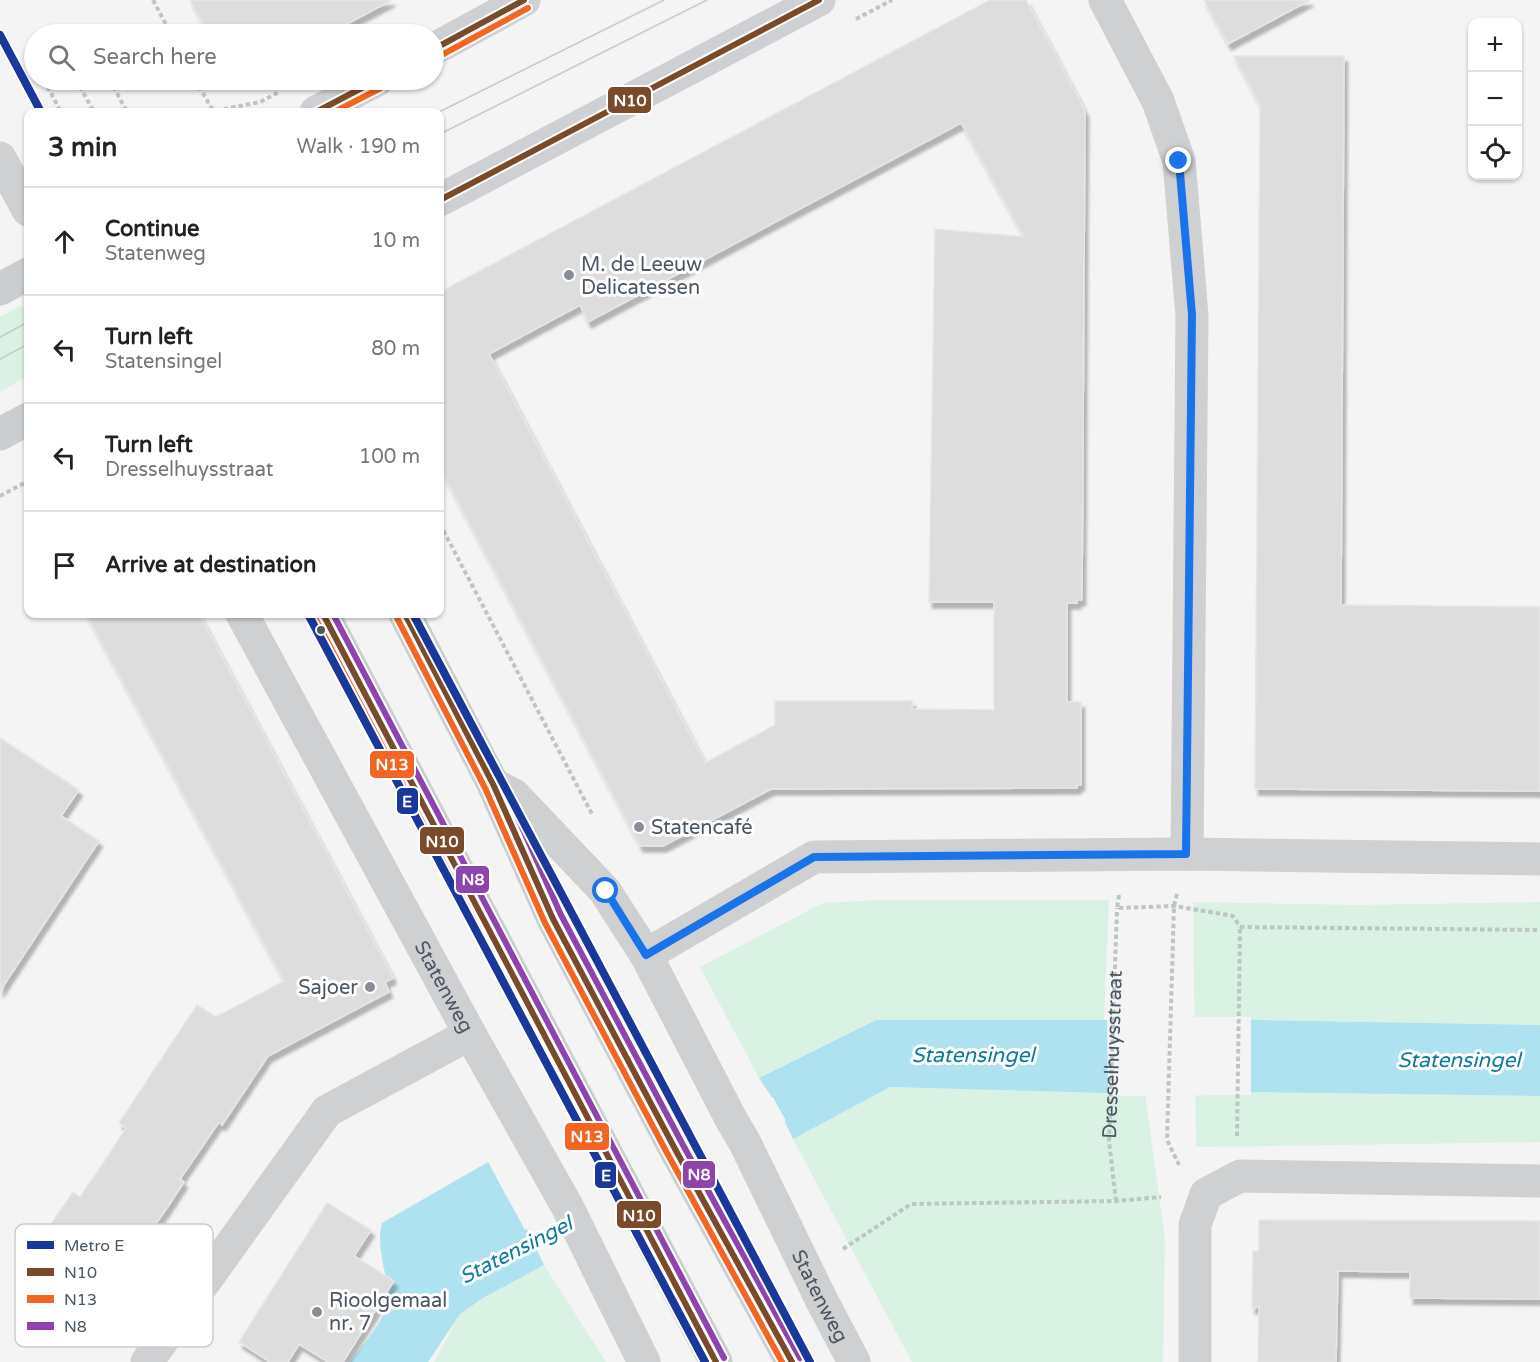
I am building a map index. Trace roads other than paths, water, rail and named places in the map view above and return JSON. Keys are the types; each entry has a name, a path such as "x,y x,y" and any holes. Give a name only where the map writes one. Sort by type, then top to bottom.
{"main road":[{"path":"444,44 524,0"},
{"path":"444,198 819,0"},
{"path":"324,108 358,90"},
{"path":"0,289 24,276"},
{"path":"0,434 24,421"},
{"path":"325,618 716,1362"},
{"path":"407,618 493,784 553,919 792,1362"}],"street":[{"path":"1105,0 1158,101 1179,161 1192,315 1186,854"},
{"path":"0,158 24,203"},
{"name":"Statenweg","path":"244,618 573,1219 644,1362"},
{"name":"Statenweg","path":"493,784 514,795 606,891 646,955 738,1131 854,1362"},
{"path":"646,955 814,857 1186,854 1540,859"},
{"path":"213,1270 327,1111 470,1034"},
{"path":"1195,1362 1195,1225 1206,1194 1240,1176 1540,1181"},
{"path":"147,1362 158,1347"}],"water":[{"name":"Statensingel","path":"876,1020 1258,1020 1540,1025 1540,1096 1255,1092 1111,1093 890,1087 793,1139 784,1120 537,1250 544,1265 483,1298 460,1314 428,1362 350,1362 378,1324 388,1302 380,1243 382,1223 488,1162 525,1230 773,1099 759,1078"}],"tram line":[{"path":"444,110 664,0"},
{"path":"444,132 707,0"},
{"path":"0,337 24,324"},
{"path":"0,359 24,346"}],"metro line":[{"name":"E","path":"0,35 24,80"},
{"name":"E","path":"29,90 39,108"},
{"name":"E","path":"310,618 705,1362"},
{"name":"E","path":"415,618 810,1362"}],"place":[{"name":"M. de Leeuw Delicatessen","path":"569,275"},
{"name":"Statencafé","path":"639,827"},
{"name":"Sajoer","path":"370,987"},
{"name":"Rioolgemaal nr. 7","path":"317,1312"}]}
